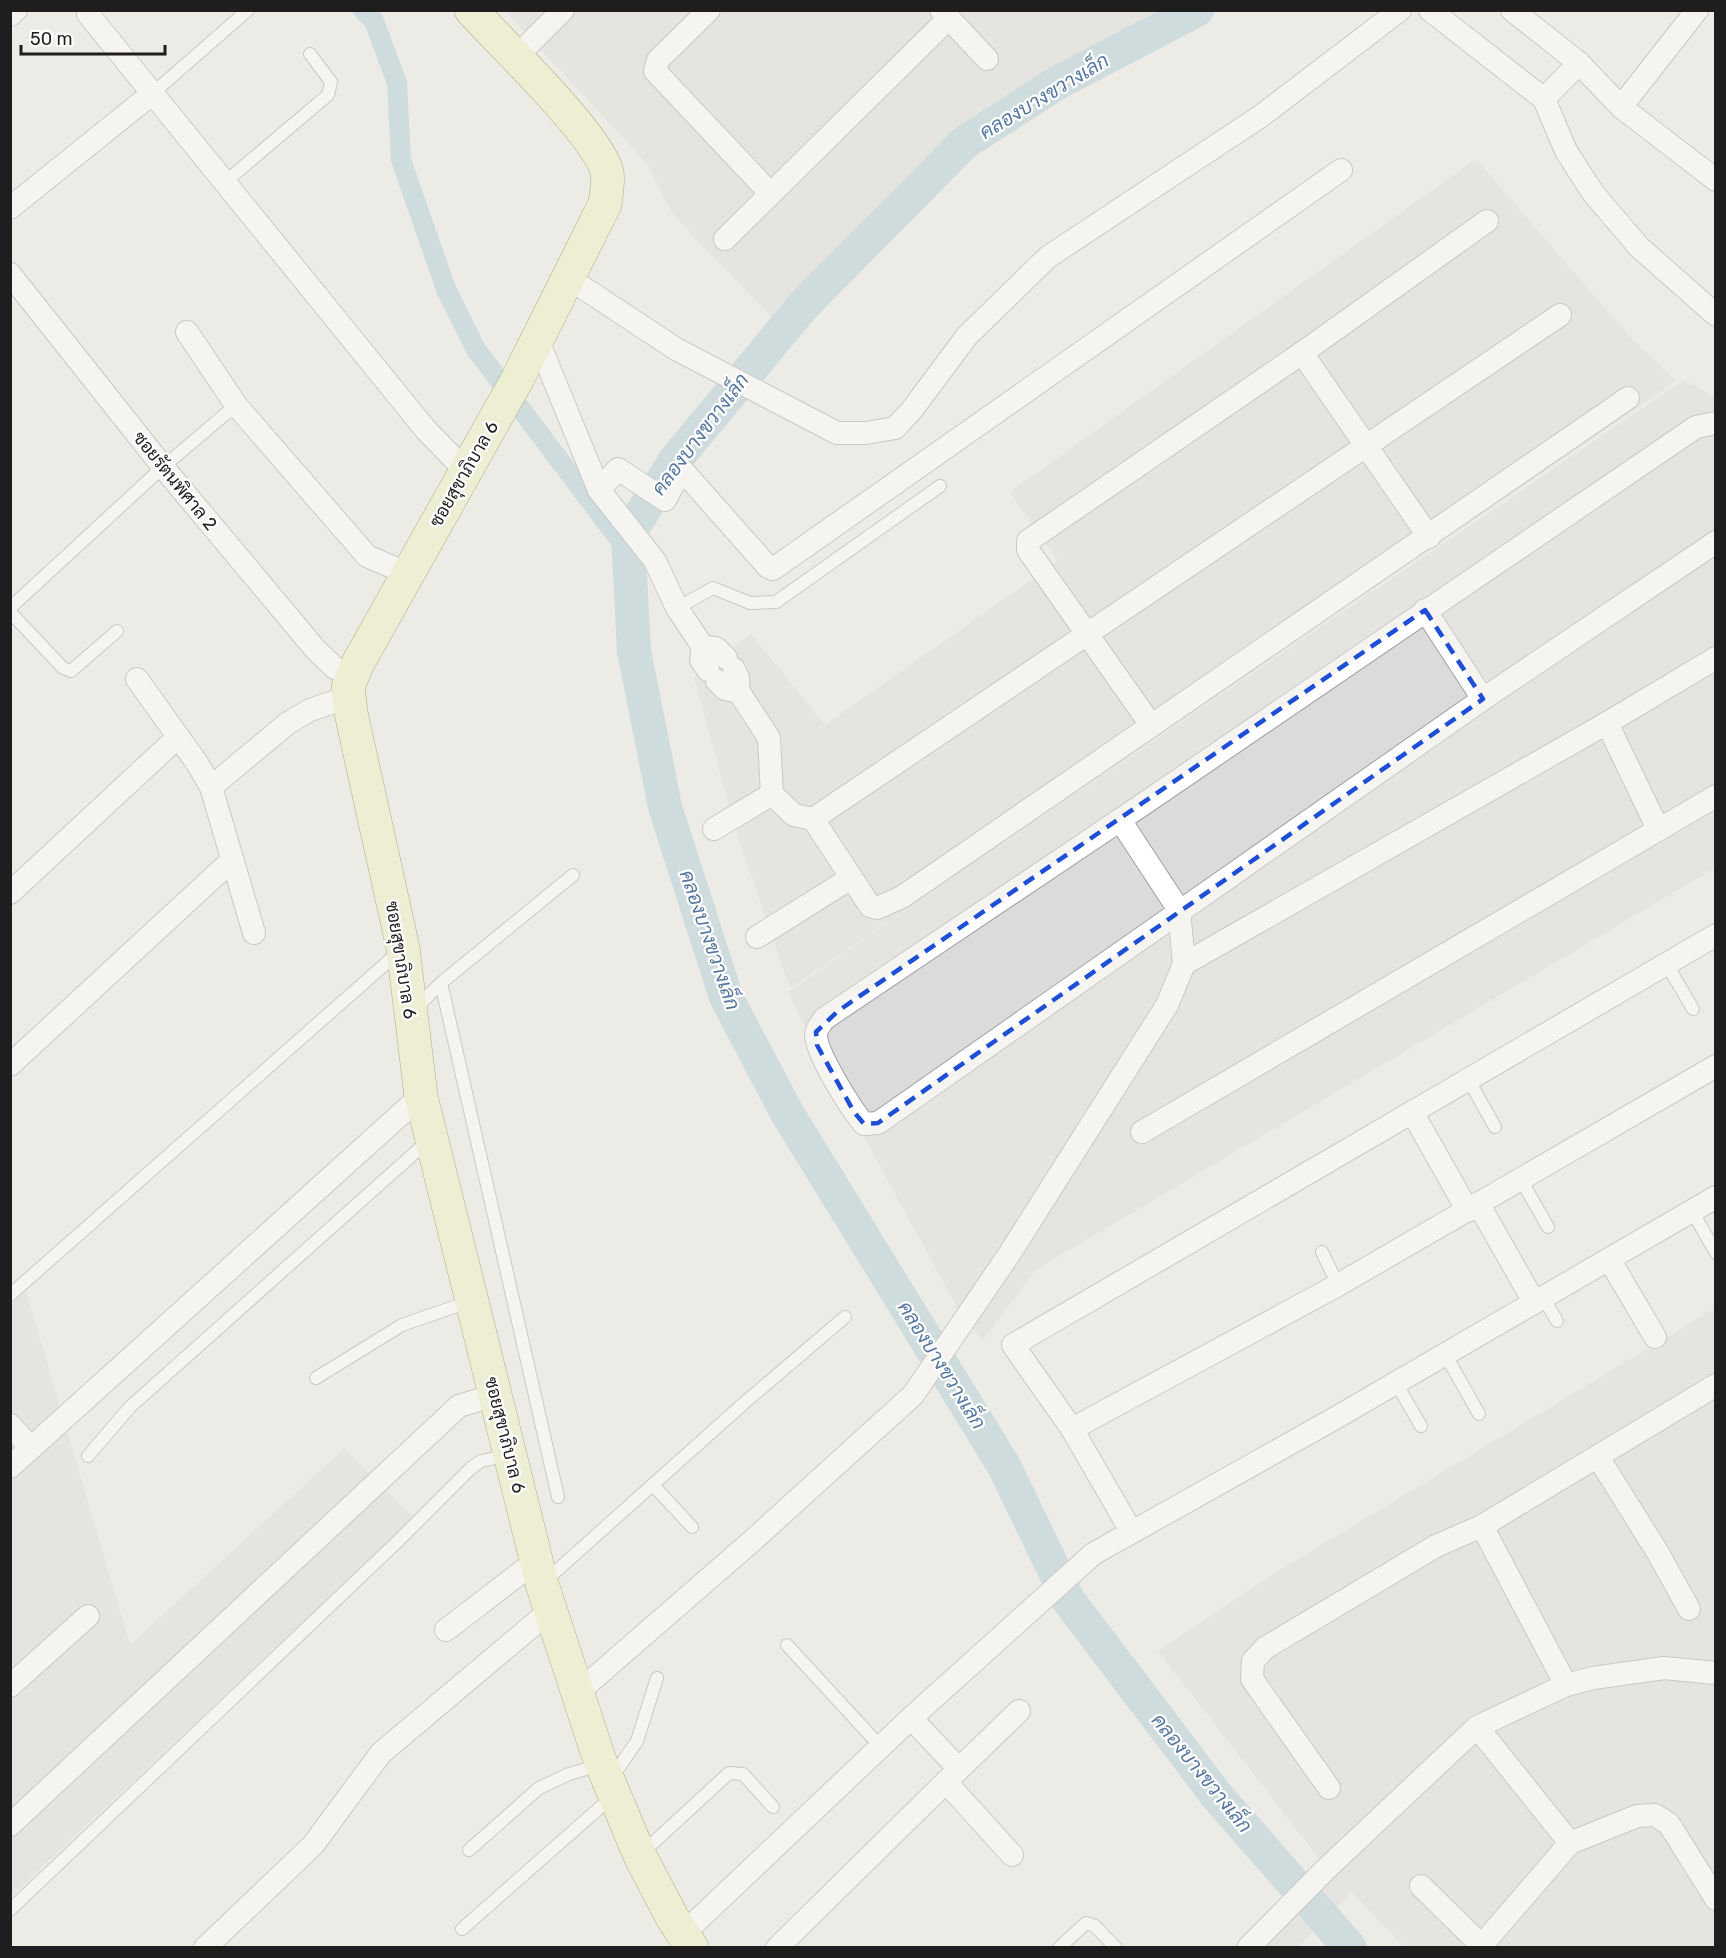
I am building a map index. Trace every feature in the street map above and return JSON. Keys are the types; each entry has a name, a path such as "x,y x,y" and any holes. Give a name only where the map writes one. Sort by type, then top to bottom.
{"street":[{"path":"10,15 16,10"},
{"name":"ซอยสุขาภิบาล 6","path":"471,10 570,116 600,156 607,172 606,204 570,279 503,406 406,573 349,687 365,788 403,948 421,1096 543,1585 576,1694 608,1781 640,1856 688,1941"},
{"path":"515,58 563,10"},
{"path":"709,10 658,60 655,71 770,193"},
{"path":"570,279 676,349 837,432 866,433 895,428 911,411 967,336 1048,257 1261,116 1400,10"},
{"path":"1430,10 1544,99 1566,151 1593,193 1639,247 1716,315"},
{"path":"1512,10 1579,63 1622,107 1716,180"},
{"path":"1622,107 1697,10"},
{"path":"88,14 426,430 465,470"},
{"path":"725,239 945,14 987,59"},
{"path":"1544,99 1579,63"},
{"path":"10,208 153,93"},
{"path":"598,490 618,469 661,498 667,498 679,474 684,472 768,567 773,569 1341,170"},
{"path":"1150,725 1028,550 1031,537 1302,353 1487,221"},
{"name":"ซอยรัตนพิศาล 2","path":"10,274 163,467 349,687"},
{"path":"813,819 1365,444 1560,315"},
{"path":"187,332 236,405 367,556 406,573"},
{"path":"534,347 598,490 655,561 677,608 703,647 716,648 721,670 738,678 739,692 769,738 772,794 794,815 813,819 870,906 877,908 902,897 1150,725 1430,537 1628,398"},
{"path":"1302,353 1430,537"},
{"path":"1716,423 1696,427 824,1019 816,1032 817,1045 854,1112 864,1124 878,1123 1483,699 1716,542"},
{"path":"1425,610 1483,699"},
{"path":"1184,964 1607,723 1716,658"},
{"path":"137,679 212,787 231,861 254,933"},
{"path":"212,787 288,723 349,687"},
{"path":"1607,723 1658,829"},
{"path":"10,893 178,737"},
{"path":"714,829 772,794"},
{"path":"1142,1132 1716,796"},
{"path":"576,1694 752,1541 913,1395 965,1322 1161,1015 1184,964 1179,910 1120,820"},
{"path":"10,1065 231,861"},
{"path":"757,937 851,878"},
{"path":"1131,1531 1072,1429 1013,1345 1716,935"},
{"path":"1072,1429 1338,1285 1716,1066"},
{"path":"10,1467 421,1096"},
{"path":"1412,1112 1473,1208 1538,1300"},
{"path":"688,1941 911,1718 1093,1554 1396,1383 1716,1197"},
{"path":"1609,1258 1655,1337"},
{"path":"1329,1788 1252,1679 1253,1661 1265,1648 1436,1546 1482,1526 1716,1385"},
{"path":"10,1825 459,1406 495,1395"},
{"path":"10,1425 31,1448"},
{"path":"1598,1457 1658,1553 1689,1609"},
{"path":"1482,1526 1566,1685"},
{"path":"446,1630 543,1585"},
{"path":"205,1947 313,1845 381,1753 543,1585"},
{"path":"10,1686 88,1616"},
{"path":"1248,1947 1325,1870 1477,1727 1566,1685 1593,1678 1665,1668 1716,1673"},
{"path":"777,1947 1019,1711"},
{"path":"911,1718 1012,1855"},
{"path":"1477,1727 1570,1843"},
{"path":"1421,1886 1483,1946 1570,1843 1637,1816 1655,1815 1670,1824 1716,1899"}],"lane":[{"path":"153,93 248,10"},
{"path":"225,182 328,95 331,82 310,54"},
{"path":"117,631 71,671 63,668 10,610 163,467 236,405"},
{"path":"677,608 703,591 713,588 750,603 776,602 940,486"},
{"path":"410,1014 441,983 573,874"},
{"path":"10,1295 403,948"},
{"path":"1666,963 1693,1010"},
{"path":"441,983 558,1497"},
{"path":"1468,1079 1495,1126"},
{"path":"88,1456 130,1407 432,1138"},
{"path":"1521,1179 1548,1227"},
{"path":"1692,1211 1716,1252"},
{"path":"1322,1252 1338,1285"},
{"path":"1538,1300 1557,1321"},
{"path":"316,1378 402,1325 472,1301"},
{"path":"543,1585 845,1317"},
{"path":"1445,1354 1479,1414"},
{"path":"1396,1383 1420,1426"},
{"path":"10,1910 395,1544 471,1468 481,1461 510,1455"},
{"path":"653,1485 692,1527"},
{"path":"787,1645 881,1747"},
{"path":"462,1929 608,1781 637,1741 657,1678"},
{"path":"640,1856 729,1773 743,1774 773,1807"},
{"path":"469,1850 539,1788 568,1774 608,1781"},
{"path":"1059,1947 1086,1923 1095,1926 1116,1947"}],"highlighted area":[{"path":"1425,610 1483,699 878,1123 864,1124 854,1112 817,1045 816,1032 838,1011"}],"shaded area":[{"path":"505,11 1189,11 1050,84 1005,113 916,190 783,328 697,241 671,211 647,164"},
{"path":"1476,159 1630,337 1676,381 993,850 1684,380 1715,397 1715,868 1037,1269 983,1340 963,1318 813,1044 788,992 970,866 790,988 736,831 694,677 751,634 825,725 1058,561 1010,492"},
{"path":"26,1291 130,1645 344,1449 414,1518 11,1896 10,1305"},
{"path":"1715,1308 1715,1947 1404,1947 1352,1892 1298,1947 1247,1947 1325,1866 1158,1651 1265,1579"}],"waterway":[{"path":"363,10 374,21 397,83 401,160 446,289 475,348 628,551"},
{"name":"คลองบางขวางเล็ก","path":"1197,10 1057,83 964,143 802,307 676,459 628,535 634,651 665,807 726,997 787,1113 1004,1466 1069,1601 1217,1796 1350,1948"}]}
